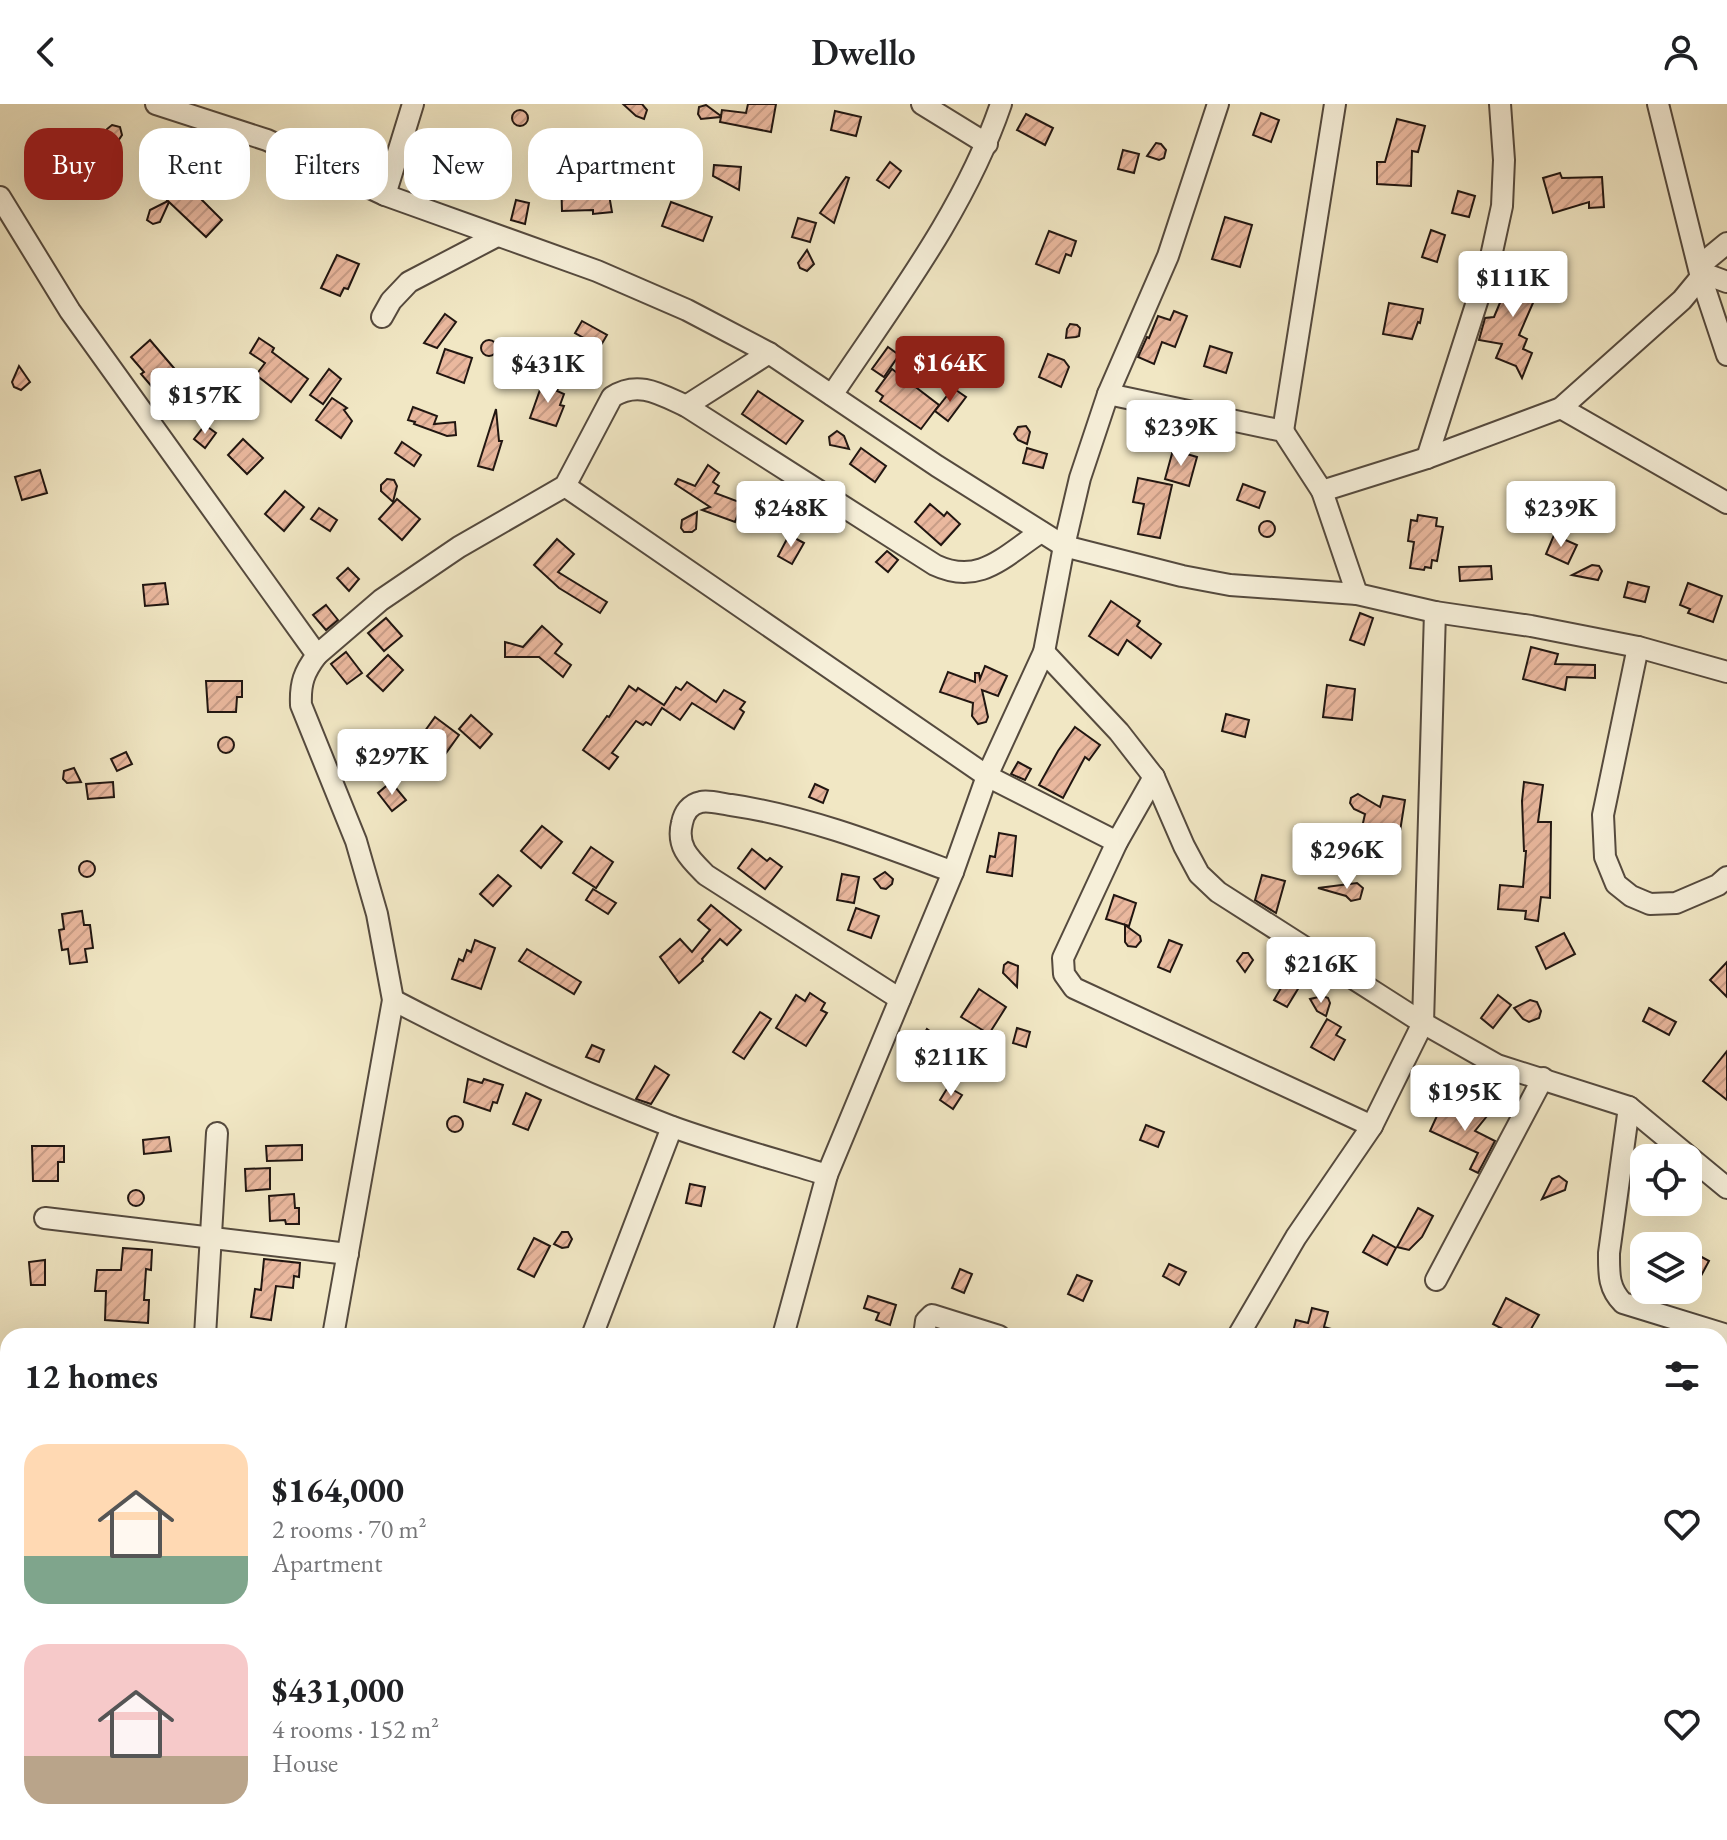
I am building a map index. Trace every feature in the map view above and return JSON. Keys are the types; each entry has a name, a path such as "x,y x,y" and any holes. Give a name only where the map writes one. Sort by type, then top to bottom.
{"street":[{"path":"156,104 266,140"},
{"path":"388,185 413,104"},
{"path":"922,104 987,144"},
{"path":"832,395 946,223 987,144 1001,104"},
{"path":"785,1328 827,1175 953,872 987,776 1044,652 1080,478 1108,394 1168,256 1218,104"},
{"path":"1335,104 1283,431 1322,491 1357,594"},
{"path":"1427,458 1490,261 1502,206 1504,160 1500,104"},
{"path":"1658,104 1700,272 1717,311 1727,355"},
{"path":"388,196 597,271 687,310 769,353 1064,546 1218,583 1357,594 1435,612 1531,626 1638,647 1727,672"},
{"path":"0,197 70,311 317,655"},
{"path":"382,317 391,301 409,282 497,236"},
{"path":"1322,491 1427,458 1561,408 1682,300 1700,272 1727,243"},
{"path":"1700,272 1727,282"},
{"path":"1682,300 1717,311"},
{"path":"686,406 769,353"},
{"path":"334,1328 393,1000 377,914 356,841 301,705 300,687 304,672 317,655 381,600 459,547 565,486 612,397 623,390 638,388 655,391 686,406 951,573 981,571 1041,532"},
{"path":"1108,394 1283,431"},
{"path":"1561,408 1727,503"},
{"path":"565,486 987,776 1117,842"},
{"path":"1243,1328 1296,1237 1372,1126 1423,1023 1435,612"},
{"path":"1638,647 1603,815 1605,857 1616,884 1631,896 1650,904 1676,903 1718,885 1727,877"},
{"path":"1044,652 1119,732 1154,777 1199,874 1218,892 1423,1023 1497,1065 1629,1107 1727,1188"},
{"path":"1154,777 1117,842 1063,958 1064,974 1074,988 1372,1126"},
{"path":"900,999 706,875 687,856 680,842 682,822 689,807 702,801 747,807 852,834 953,872"},
{"path":"393,1000 476,1044 672,1127 827,1175"},
{"path":"1436,1280 1543,1078"},
{"path":"1629,1107 1609,1253 1613,1294 1623,1303 1704,1328"},
{"path":"595,1328 672,1127"},
{"path":"205,1328 217,1133"},
{"path":"45,1218 348,1254"},
{"path":"925,1328 926,1321 932,1315 973,1328"}],"building":[{"path":"623,104 642,104 647,110 644,119 636,116"},
{"path":"748,104 776,104 771,132 720,122 721,117 701,119 698,114 699,107 706,105 721,116 722,110 746,113"},
{"path":"517,110 523,110 528,118 526,124 517,126 512,121 512,115"},
{"path":"835,111 861,117 856,136 831,130"},
{"path":"1261,113 1279,120 1271,142 1253,135"},
{"path":"1026,114 1053,128 1045,145 1017,130"},
{"path":"1397,119 1425,126 1418,152 1412,151 1411,186 1377,184 1377,162 1385,162"},
{"path":"1156,143 1166,150 1164,158 1159,160 1147,156"},
{"path":"1123,150 1139,154 1134,173 1118,169"},
{"path":"890,162 901,171 889,188 877,180"},
{"path":"714,165 741,167 739,190 713,176"},
{"path":"1560,173 1562,178 1602,177 1604,207 1589,208 1589,202 1553,213 1543,178"},
{"path":"846,177 849,178 834,223 820,213"},
{"path":"1458,191 1475,196 1469,217 1452,213"},
{"path":"202,200 222,220 206,237 169,202 160,222 153,224 147,220 150,210 168,201"},
{"path":"516,200 529,203 525,224 511,220"},
{"path":"562,200 610,200 612,212 593,214 593,210 562,211"},
{"path":"671,202 712,217 703,241 662,226"},
{"path":"1225,217 1252,225 1240,267 1212,259"},
{"path":"798,218 816,223 810,242 792,237"},
{"path":"1431,230 1445,235 1437,262 1422,257"},
{"path":"1049,231 1076,241 1071,256 1066,254 1059,273 1036,264"},
{"path":"807,250 814,264 807,271 800,268 798,263"},
{"path":"337,255 359,264 348,289 344,288 340,296 321,288"},
{"path":"1515,267 1543,280 1519,335 1527,339 1523,349 1532,353 1522,378 1516,366 1496,358 1502,344 1479,340 1485,318 1494,317"},
{"path":"1389,303 1423,309 1412,339 1383,334"},
{"path":"1174,311 1187,316 1175,347 1162,342 1154,364 1138,357 1158,316 1170,320"},
{"path":"445,314 456,322 437,348 424,343"},
{"path":"582,321 607,335 600,347 575,333"},
{"path":"1070,324 1080,328 1079,336 1066,338"},
{"path":"259,338 308,379 291,402 256,375 265,363 250,353"},
{"path":"150,340 179,374 158,389 153,388 141,374 144,372 131,357"},
{"path":"486,340 492,340 497,348 495,354 486,356 481,351 481,345"},
{"path":"1210,346 1232,353 1226,373 1204,366"},
{"path":"888,347 899,355 884,377 872,369"},
{"path":"445,349 472,358 464,383 437,373"},
{"path":"1048,354 1064,360 1069,367 1061,387 1039,377"},
{"path":"19,366 30,382 21,390 14,387 12,382"},
{"path":"329,369 341,379 323,404 310,395"},
{"path":"892,369 939,405 921,429 880,401 883,396 876,391"},
{"path":"546,382 559,386 557,391 564,394 560,405 564,406 556,426 530,418 541,387 544,388"},
{"path":"953,388 966,397 948,421 935,411"},
{"path":"758,391 803,421 786,444 742,414"},
{"path":"332,398 347,408 344,410 352,421 341,438 316,420"},
{"path":"413,407 437,416 434,424 455,422 456,435 447,436 414,424 408,420"},
{"path":"496,409 499,441 502,441 493,470 478,466"},
{"path":"205,425 216,433 205,448 194,439"},
{"path":"1026,426 1030,432 1027,444 1014,434 1018,427"},
{"path":"837,431 844,436 849,449 830,445 829,437"},
{"path":"243,439 263,458 247,474 228,455"},
{"path":"402,442 421,455 414,466 395,453"},
{"path":"861,448 886,466 875,482 850,464"},
{"path":"1027,448 1047,454 1043,468 1023,463"},
{"path":"1173,450 1197,457 1189,486 1165,479"},
{"path":"708,465 719,473 713,482 719,486 715,493 742,503 735,522 702,510 710,507 675,484 678,479 695,486"},
{"path":"40,470 47,493 22,500 15,477"},
{"path":"1138,478 1172,485 1160,538 1138,534 1144,504 1133,502"},
{"path":"387,479 394,480 397,486 393,502 381,491 381,485"},
{"path":"1243,484 1265,492 1259,508 1237,500"},
{"path":"285,491 304,507 284,531 265,514"},
{"path":"397,499 420,519 402,540 379,519"},
{"path":"930,504 944,516 947,512 960,524 941,545 915,522"},
{"path":"319,508 337,520 330,531 311,519"},
{"path":"697,512 696,529 684,532 682,520"},
{"path":"1418,515 1437,518 1436,526 1443,527 1437,561 1432,560 1431,568 1425,567 1424,570 1410,568 1414,542 1408,541 1411,520 1417,521"},
{"path":"1264,521 1270,521 1275,529 1273,535 1264,537 1259,532 1259,526"},
{"path":"789,535 804,543 792,564 778,556"},
{"path":"1554,535 1577,545 1568,564 1546,554"},
{"path":"557,539 574,554 558,572 607,602 600,613 559,588 534,565"},
{"path":"887,551 898,560 888,572 876,562"},
{"path":"1592,565 1599,566 1602,571 1598,580 1572,575"},
{"path":"1491,566 1492,579 1460,581 1459,567"},
{"path":"348,568 359,579 349,591 337,578"},
{"path":"1628,582 1649,587 1645,602 1624,597"},
{"path":"165,583 168,604 145,606 143,585"},
{"path":"1688,583 1722,596 1713,622 1688,613 1690,609 1680,605"},
{"path":"1111,601 1140,621 1137,626 1161,644 1151,658 1127,640 1118,655 1089,636"},
{"path":"326,605 338,620 326,630 313,615"},
{"path":"1360,613 1373,618 1364,645 1350,640"},
{"path":"386,618 402,636 384,651 368,633"},
{"path":"542,626 562,644 555,653 571,665 563,677 539,657 505,657 505,642 523,647"},
{"path":"1531,647 1558,654 1555,664 1595,665 1595,678 1567,677 1565,690 1523,679"},
{"path":"346,652 362,673 347,684 331,664"},
{"path":"388,655 403,670 383,691 367,676"},
{"path":"985,666 1007,676 998,696 982,690 988,717 986,722 978,724 972,716 973,703 940,692 948,672 975,682 975,673 979,673 980,679"},
{"path":"206,681 242,681 242,697 237,697 236,712 208,712"},
{"path":"687,682 716,702 724,690 745,702 740,709 744,712 734,729 692,703 680,720 662,708 651,725 636,721 612,753 618,757 609,769 583,750 629,686 636,691 638,688 664,705 676,687 681,690"},
{"path":"1327,685 1355,689 1352,720 1323,717"},
{"path":"1226,714 1249,720 1245,737 1222,731"},
{"path":"471,715 492,734 480,748 459,729"},
{"path":"435,717 459,735 441,760 417,742"},
{"path":"1075,727 1100,745 1089,760 1085,757 1063,798 1039,785"},
{"path":"223,737 229,737 234,745 232,751 223,753 218,748 218,742"},
{"path":"126,752 132,764 117,771 111,759"},
{"path":"1018,762 1031,769 1025,780 1011,774"},
{"path":"74,768 81,782 67,783 63,779 64,771"},
{"path":"113,782 114,797 88,799 86,784"},
{"path":"391,782 406,800 392,811 378,793"},
{"path":"1524,782 1543,785 1538,822 1551,822 1550,898 1541,897 1538,921 1525,919 1526,911 1498,909 1500,885 1523,887 1526,851 1522,801"},
{"path":"815,784 828,790 823,803 809,797"},
{"path":"1358,794 1380,807 1383,796 1405,800 1397,850 1359,841 1365,814 1354,809 1350,803 1351,798"},
{"path":"542,826 562,842 541,868 521,851"},
{"path":"999,833 1016,836 1012,876 987,872 990,856 995,857"},
{"path":"591,847 613,862 596,888 573,873"},
{"path":"752,849 767,861 770,858 782,867 765,889 738,868"},
{"path":"84,861 90,861 95,869 93,875 84,877 79,872 79,866"},
{"path":"885,872 893,879 886,889 881,888 874,879"},
{"path":"842,874 859,877 854,903 837,900"},
{"path":"498,875 511,886 493,906 480,894"},
{"path":"1262,875 1285,881 1276,913 1255,900"},
{"path":"1357,883 1363,888 1360,899 1351,901 1346,896 1318,888"},
{"path":"593,889 616,903 608,914 586,900"},
{"path":"1114,895 1136,903 1129,926 1106,919"},
{"path":"711,905 741,930 727,945 720,939 703,961 679,983 660,957 680,939 692,952 710,930 698,920"},
{"path":"856,908 879,916 871,938 848,930"},
{"path":"82,911 84,925 90,925 93,948 85,949 87,962 70,964 68,949 62,950 59,930 64,929 62,914"},
{"path":"1125,925 1140,936 1141,941 1136,947 1128,946 1125,942"},
{"path":"1564,933 1575,954 1546,969 1536,947"},
{"path":"475,940 495,948 481,989 452,979 459,959 463,961 467,950 471,952"},
{"path":"1169,940 1182,945 1170,972 1158,967"},
{"path":"527,949 581,982 574,994 519,961"},
{"path":"1243,953 1248,953 1253,960 1245,972 1237,961"},
{"path":"1008,962 1018,966 1017,987 1003,973 1004,965"},
{"path":"1727,962 1727,997 1710,980"},
{"path":"1291,971 1304,979 1287,1007 1274,1000"},
{"path":"979,989 1006,1007 989,1034 961,1017"},
{"path":"810,993 825,1003 821,1010 827,1013 806,1046 776,1028 796,995 805,1001"},
{"path":"1498,995 1511,1005 1493,1028 1481,1018"},
{"path":"1323,996 1330,1003 1326,1016 1317,1011 1310,999"},
{"path":"1530,1000 1537,1002 1541,1011 1539,1018 1529,1022 1514,1008"},
{"path":"1649,1008 1676,1022 1669,1035 1643,1021"},
{"path":"760,1012 771,1019 744,1059 733,1052"},
{"path":"1327,1019 1341,1027 1336,1035 1345,1040 1334,1060 1311,1047"},
{"path":"1017,1028 1030,1032 1026,1047 1013,1043"},
{"path":"927,1029 940,1038 932,1052 919,1042"},
{"path":"592,1045 604,1050 599,1062 586,1057"},
{"path":"1727,1051 1727,1100 1703,1081"},
{"path":"655,1066 669,1075 651,1104 636,1099"},
{"path":"468,1079 482,1083 484,1079 503,1085 497,1103 493,1102 490,1111 464,1102"},
{"path":"948,1087 962,1095 953,1109 940,1100"},
{"path":"1435,1089 1449,1094 1444,1106 1431,1102"},
{"path":"526,1093 541,1100 528,1130 513,1124"},
{"path":"1480,1106 1485,1108 1487,1116 1475,1131 1495,1141 1478,1173 1470,1169 1478,1153 1430,1131 1441,1107 1467,1119 1473,1109"},
{"path":"452,1116 458,1116 463,1124 461,1130 452,1132 447,1127 447,1121"},
{"path":"1146,1125 1164,1132 1158,1147 1140,1140"},
{"path":"169,1137 171,1151 144,1154 143,1140"},
{"path":"302,1145 302,1160 267,1161 266,1146"},
{"path":"32,1146 64,1146 64,1162 58,1162 58,1181 33,1181"},
{"path":"270,1168 270,1189 246,1191 245,1169"},
{"path":"1559,1176 1567,1182 1565,1190 1542,1199 1552,1179"},
{"path":"690,1184 705,1187 701,1206 686,1203"},
{"path":"136,1190 142,1192 142,1204 136,1206 130,1204 128,1198 130,1192"},
{"path":"294,1194 295,1208 299,1208 299,1224 286,1224 285,1220 270,1221 269,1196"},
{"path":"1418,1208 1433,1216 1422,1237 1409,1250 1397,1247"},
{"path":"562,1232 568,1232 572,1239 568,1247 554,1244"},
{"path":"1373,1235 1396,1248 1387,1265 1363,1252"},
{"path":"534,1238 550,1246 534,1277 518,1269"},
{"path":"123,1248 152,1250 151,1270 146,1269 144,1300 149,1300 148,1323 105,1320 106,1291 95,1291 97,1270 121,1270"},
{"path":"1702,1257 1709,1261 1702,1274"},
{"path":"264,1259 300,1263 299,1277 294,1276 293,1288 276,1286 271,1320 251,1317 255,1289 261,1290"},
{"path":"45,1260 45,1285 31,1285 29,1262"},
{"path":"1169,1264 1186,1272 1179,1285 1163,1276"},
{"path":"960,1269 972,1274 964,1293 952,1288"},
{"path":"1077,1275 1092,1281 1083,1301 1068,1294"},
{"path":"868,1296 896,1305 890,1325 876,1320 879,1313 864,1308"},
{"path":"1506,1298 1539,1315 1532,1328 1501,1328 1493,1324"},
{"path":"1312,1308 1328,1312 1324,1327 1328,1328 1294,1328 1296,1320 1308,1323"}]}
